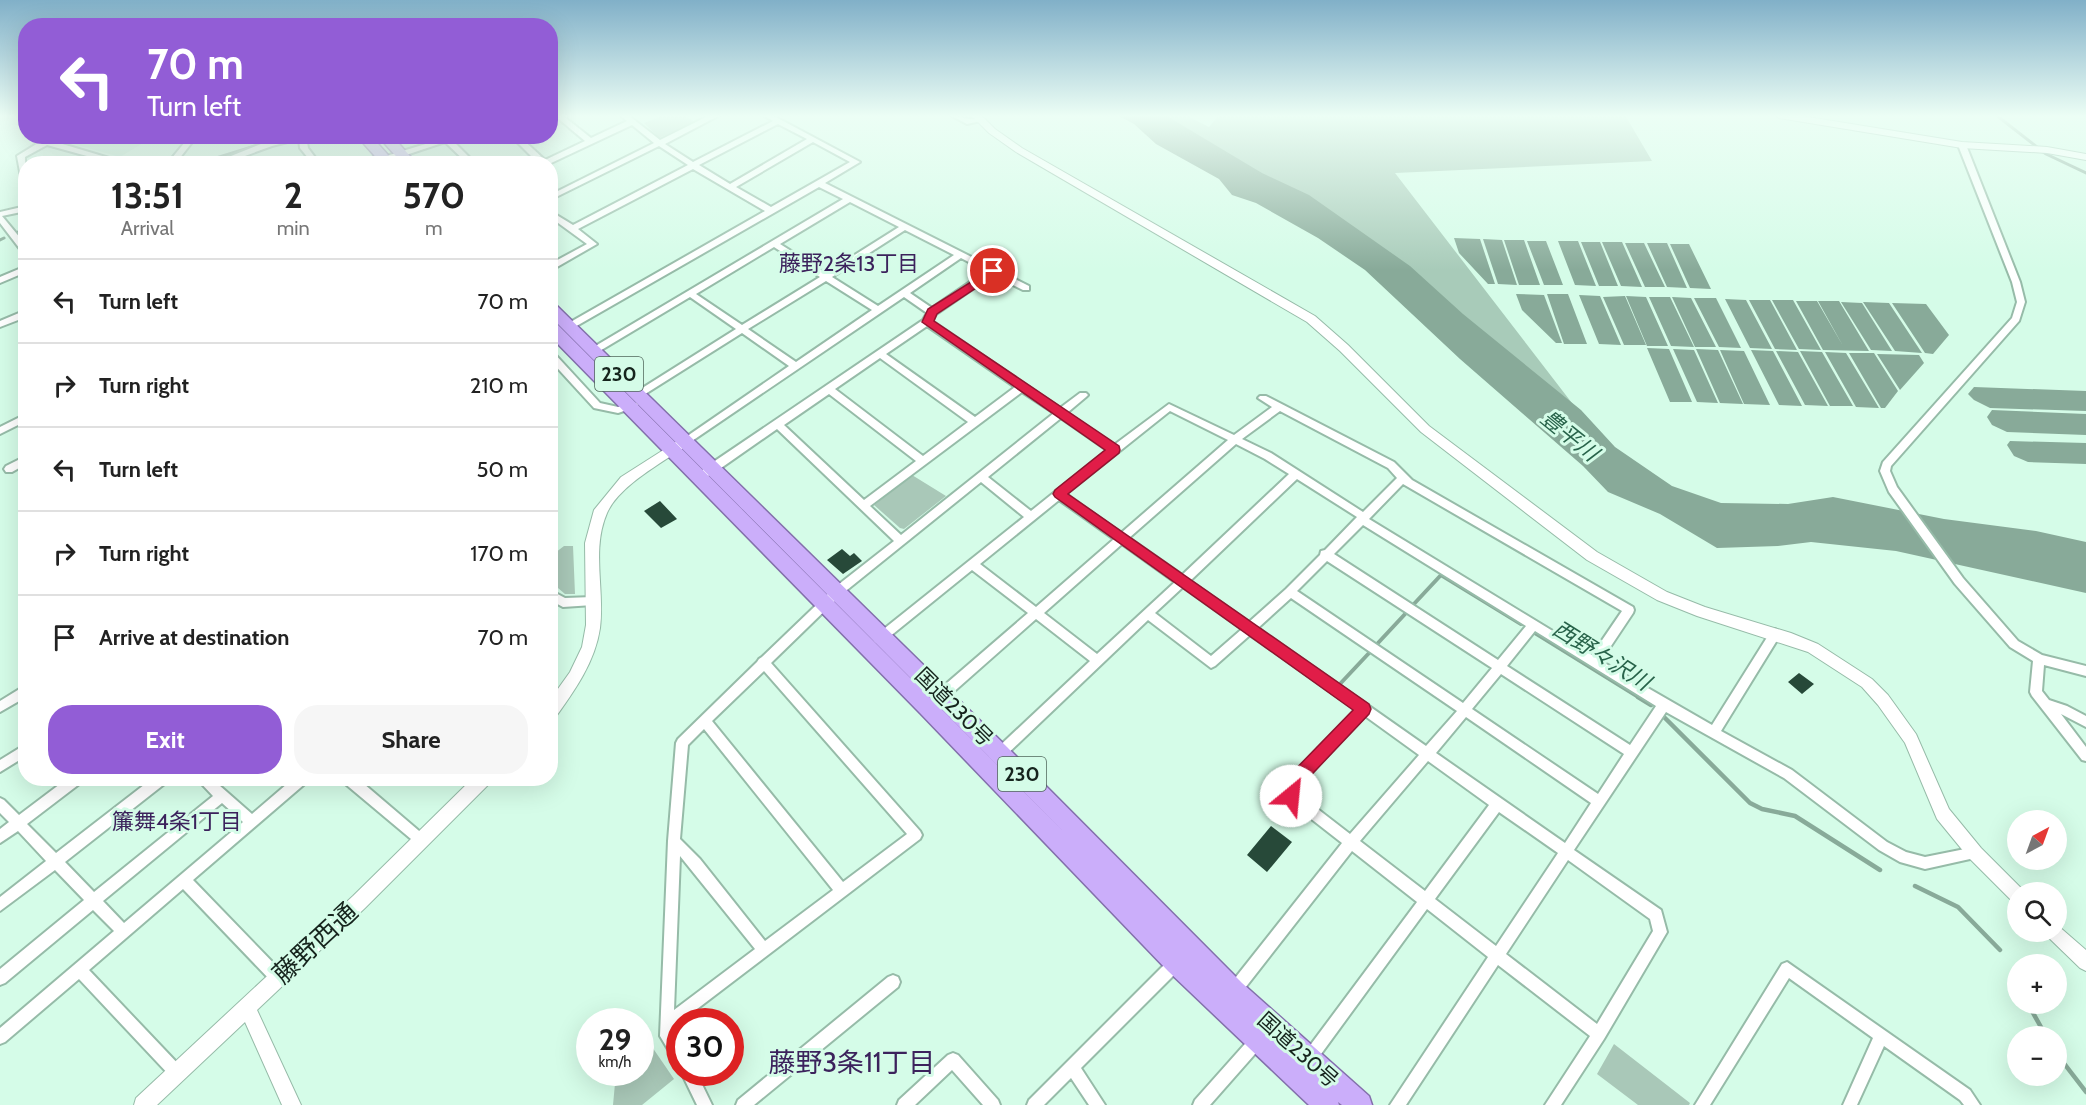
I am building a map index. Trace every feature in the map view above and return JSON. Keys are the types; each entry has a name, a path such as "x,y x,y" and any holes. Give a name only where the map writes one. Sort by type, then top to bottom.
{"highway":[{"name":"国道230号","path":"558,315 595,350 679,445 993,760 1234,991 1360,1105"},
{"name":"国道230号","path":"558,333 638,400"},
{"name":"国道230号","path":"993,760 1176,963 1327,1105"}],"street":[{"path":"558,194 612,167"},
{"path":"572,229 690,167"},
{"path":"696,167 770,210"},
{"path":"730,187 766,167"},
{"path":"570,326 848,167"},
{"path":"1048,167 1311,319 1344,348 1425,429 1592,556 1662,596 1702,612 1813,648 1834,660 1875,691 1911,740 1943,814 1975,853 2007,884"},
{"path":"1970,167 2018,289 2019,312 1886,465 1885,471 1893,489 1959,581 2014,644 2039,659 2086,671"},
{"path":"818,183 1026,288"},
{"path":"595,350 849,199"},
{"path":"18,210 0,216 18,240"},
{"path":"558,219 593,244 558,264"},
{"path":"559,364 597,406 618,410 638,400 742,329 904,227"},
{"path":"774,244 878,310"},
{"path":"558,702 576,676 590,646 593,625 592,543 601,510 626,480 960,255"},
{"path":"706,472 880,354 993,271"},
{"path":"0,280 18,272"},
{"path":"903,293 930,317 1022,387 1114,450"},
{"path":"691,294 795,366"},
{"path":"0,324 18,316"},
{"path":"880,354 975,422"},
{"path":"863,506 1022,387"},
{"path":"829,389 923,461"},
{"path":"668,1008 674,841 682,743 831,597 1083,395"},
{"path":"1263,398 1392,465 1408,483 1629,610 1594,662"},
{"path":"934,701 1236,439 1279,406"},
{"path":"876,642 1169,407 1236,439 1296,474 1362,518 1664,705 1788,774 1883,846 1904,858 1925,863 1975,853"},
{"path":"0,431 18,421"},
{"path":"777,424 901,541"},
{"path":"9,469 18,464"},
{"path":"993,760 1296,474"},
{"path":"981,477 1031,516"},
{"path":"1148,614 1211,663 1290,592 1325,554 1403,478"},
{"path":"1059,494 1567,850 1656,915 1660,932 1599,1034 1552,1105"},
{"path":"1325,554 1632,753"},
{"path":"972,564 1098,661"},
{"path":"1290,592 1600,802"},
{"path":"558,600 563,603 593,601"},
{"path":"1220,1006 1350,843 1464,711 1533,625"},
{"path":"1714,732 1775,634"},
{"path":"2039,659 2036,692 2086,756"},
{"path":"688,1008 916,835 764,662"},
{"path":"0,707 18,695"},
{"path":"2045,704 2086,722"},
{"path":"1398,1105 1664,705"},
{"path":"1364,709 1290,787 1291,796 1599,1034"},
{"path":"705,721 843,891"},
{"path":"0,767 18,755"},
{"path":"0,837 68,786"},
{"path":"0,905 153,786"},
{"path":"211,786 251,821"},
{"path":"0,1037 293,786"},
{"path":"357,786 421,840"},
{"name":"藤野西通","path":"143,1105 476,786"},
{"path":"0,978 222,796"},
{"path":"1308,1060 1498,803"},
{"path":"0,804 123,931"},
{"path":"674,841 695,863 764,950"},
{"path":"183,879 278,978"},
{"path":"2065,942 2086,962"},
{"path":"1034,1105 1176,963"},
{"path":"79,969 177,1073"},
{"path":"1702,1105 1787,969 1965,1095 1973,1105"},
{"path":"743,1105 893,982"},
{"path":"247,1007 292,1105"},
{"path":"1850,1105 1881,1037"},
{"path":"1200,1105 1257,1041"},
{"path":"904,1105 953,1060 993,1105"},
{"path":"1072,1068 1098,1105"},
{"path":"695,1086 705,1105"}],"shaded area":[{"path":"1218,167 1533,167 1395,173 1575,407"},
{"path":"912,475 946,496 904,529 874,505"},
{"path":"564,546 573,546 575,594 565,594 558,588 558,551"},
{"path":"1614,1044 1690,1103 1689,1105 1638,1105 1597,1074"},
{"path":"654,1050 666,1067 666,1086 642,1105 613,1105 615,1086 654,1086"}],"water":[{"name":"豊平川","path":"1197,167 1251,167 1309,195 1410,266 1463,314 1581,410 1615,447 1672,486 1721,503 1788,504 1833,497 1944,519 2036,531 2086,542 2086,593 1896,551 1811,542 1778,546 1717,548 1660,514 1608,492 1583,466 1460,359 1365,270 1318,238 1256,203 1232,195 1219,179"},
{"path":"1454,238 1480,239 1495,284 1488,284 1459,253"},
{"path":"1483,239 1502,240 1517,285 1498,284"},
{"path":"1504,240 1524,240 1540,285 1519,285"},
{"path":"1527,241 1546,241 1563,285 1544,285"},
{"path":"1558,241 1578,241 1596,286 1575,285"},
{"path":"1581,242 1600,242 1618,286 1599,286"},
{"path":"1602,242 1622,242 1642,287 1621,286"},
{"path":"1625,243 1644,243 1665,287 1645,287"},
{"path":"1647,243 1667,243 1687,288 1667,287"},
{"path":"1670,244 1689,244 1711,289 1690,288"},
{"path":"1516,294 1544,295 1562,343 1556,343 1522,310"},
{"path":"1547,294 1568,294 1587,344 1564,344"},
{"path":"1579,295 1600,296 1621,345 1599,344"},
{"path":"1625,296 1646,345 1624,345 1603,297"},
{"path":"1626,296 1646,297 1668,346 1647,346"},
{"path":"1649,297 1670,297 1694,347 1671,346"},
{"path":"1672,297 1691,298 1716,347 1695,347"},
{"path":"1694,298 1716,298 1741,348 1719,347"},
{"path":"1725,299 1746,300 1772,349 1750,348"},
{"path":"1749,300 1770,300 1797,350 1775,349"},
{"path":"1772,300 1793,300 1821,350 1799,349"},
{"path":"1796,301 1817,301 1843,346 1818,301 1839,301 1869,351 1823,350"},
{"path":"1841,302 1862,303 1892,351 1871,350"},
{"path":"1863,302 1889,303 1922,353 1895,351"},
{"path":"1892,303 1926,304 1949,335 1933,354 1925,353"},
{"path":"1647,348 1669,349 1692,402 1670,402"},
{"path":"1673,349 1694,350 1718,403 1697,402"},
{"path":"1696,349 1718,350 1743,404 1720,403"},
{"path":"1720,350 1744,351 1770,405 1744,404"},
{"path":"1751,350 1773,351 1802,406 1779,405"},
{"path":"1776,351 1798,352 1828,406 1805,405"},
{"path":"1800,351 1822,352 1853,406 1830,406"},
{"path":"1825,352 1846,353 1879,408 1856,407"},
{"path":"1849,353 1874,353 1898,391 1885,408 1881,408"},
{"path":"1877,354 1919,355 1924,363 1900,390"},
{"path":"1974,387 2086,391 2086,411 1990,408 1974,400 1968,394"},
{"path":"1992,410 2086,414 2086,435 2007,432 1992,425 1987,417"},
{"path":"2010,441 2086,443 2086,464 2028,462 2014,456 2007,445"}],"building":[{"path":"660,501 677,519 661,528 644,511"},
{"path":"842,549 850,556 854,553 862,561 843,574 827,560"},
{"path":"1799,673 1814,684 1802,694 1788,682"},
{"path":"1271,826 1292,842 1267,872 1247,855"}],"waterway":[{"path":"2072,167 2086,173"},
{"path":"0,240 4,238"},
{"name":"西野々沢川","path":"1413,605 1441,575 1521,624"},
{"name":"西野々沢川","path":"1378,643 1406,613"},
{"name":"西野々沢川","path":"1535,633 1640,698"},
{"name":"西野々沢川","path":"1339,685 1370,652"},
{"name":"西野々沢川","path":"1638,697 1651,705"},
{"name":"西野々沢川","path":"1664,717 1750,803 1762,809 1795,816 1880,870"},
{"name":"西野々沢川","path":"1915,886 1958,907 2000,950"},
{"name":"西野々沢川","path":"2034,1014 2040,1026"},
{"name":"西野々沢川","path":"2067,1067 2086,1092"}],"district":[{"name":"藤野2条13丁目","path":"849,263"},
{"name":"簾舞4条1丁目","path":"177,821"},
{"name":"藤野3条11丁目","path":"852,1063"}],"route":[{"path":"993,271 932,312 927,322 1114,450 1059,494 1364,709 1290,787 1291,796"}]}
